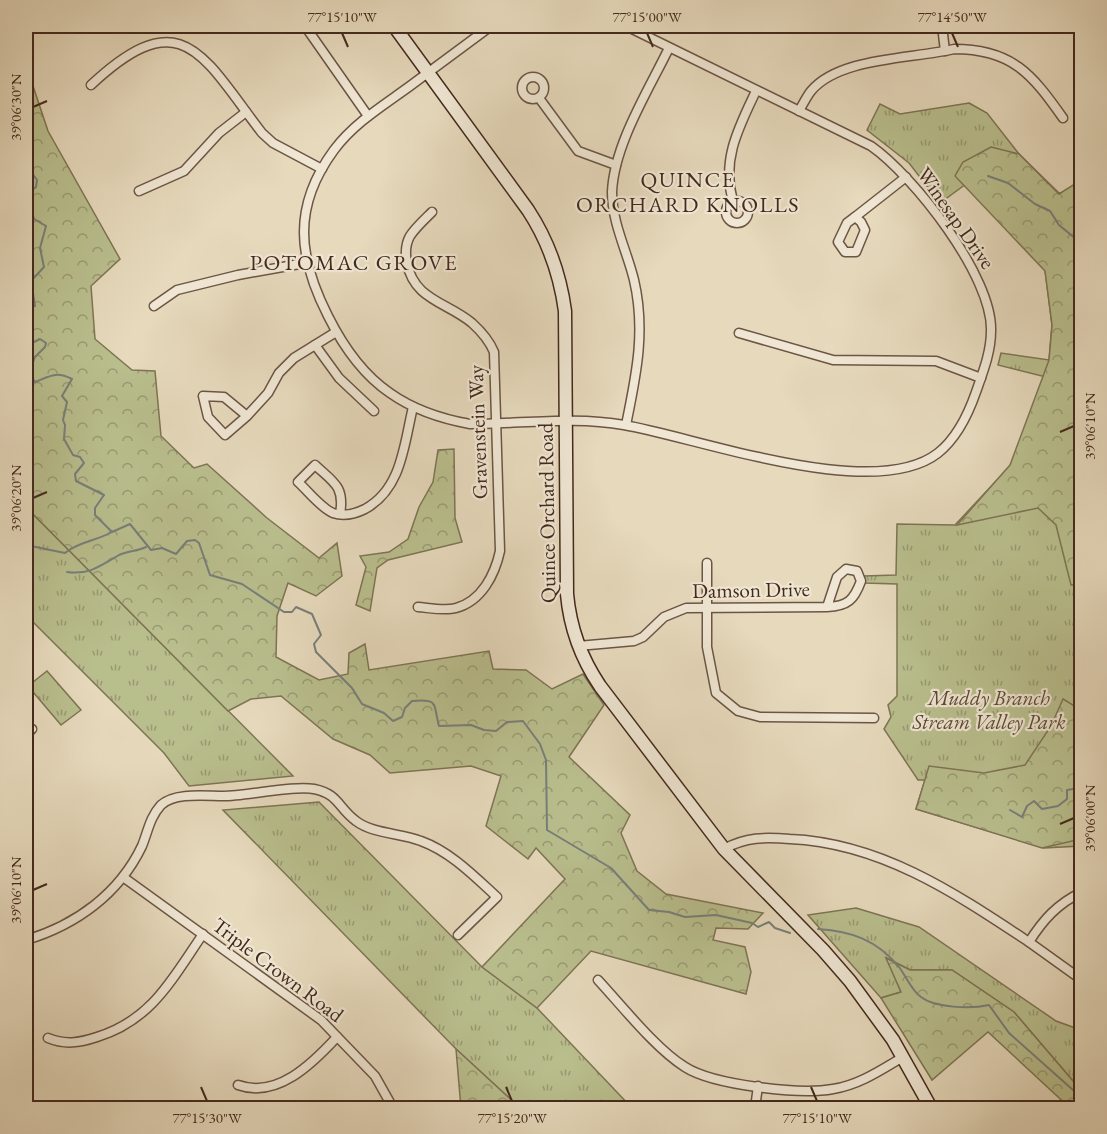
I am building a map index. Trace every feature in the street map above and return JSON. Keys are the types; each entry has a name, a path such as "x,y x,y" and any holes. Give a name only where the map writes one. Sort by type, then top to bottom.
{"street":[{"path":"305,26 368,116"},
{"name":"Quince Orchard Road","path":"394,26 528,210 543,234 555,261 565,311 567,594 578,646 600,686 724,849 833,961 867,1003 903,1057 931,1108"},
{"name":"Winesap Drive","path":"491,26 368,116 344,137 322,169 305,216 303,241 305,263 315,292 348,353 367,374 390,393 413,407 450,420 496,424 564,422 626,425 800,466 839,470 893,469 917,464 938,453 963,422 988,356 992,330 986,296 969,262 906,177 871,146 626,26"},
{"path":"942,26 945,51"},
{"path":"92,85 111,63 142,39 159,34 178,35 199,49 246,112 273,143 322,169"},
{"path":"626,425 638,365 640,325 633,278 614,214 612,191 616,165 669,48"},
{"path":"799,111 811,91 825,78 842,69 945,51 984,50 1014,63 1039,83 1063,118"},
{"path":"734,201 729,178 731,147 756,91"},
{"path":"539,98 578,151 616,165"},
{"path":"139,190 184,171 219,133 246,112"},
{"path":"855,217 906,177"},
{"name":"Gravenstein Way","path":"418,607 455,609 466,604 481,592 498,564 500,550 495,363 490,343 470,321 429,299 414,283 405,253 411,235 432,212"},
{"path":"154,306 177,291 238,275 305,263"},
{"path":"247,416 224,397 203,396 208,417 225,435 247,416 268,393 279,374 294,358 336,332"},
{"path":"739,333 833,360 936,361 981,378"},
{"path":"315,345 339,378 374,411"},
{"path":"340,514 342,501 339,488 315,465 298,482 332,513 340,514 354,514 384,495 398,470 413,407"},
{"path":"706,563 707,647 716,693 738,711 760,717 874,718"},
{"name":"Damson Drive","path":"578,646 634,641 643,637 672,612 707,607 827,607 843,606 855,598 861,581 856,571 846,569 837,577 827,607"},
{"path":"26,940 48,933 75,920 106,895 123,877 141,846 152,817 163,803 185,796 236,796 311,788 333,795 356,821 422,841 455,859 497,897 458,935"},
{"path":"724,849 741,840 758,837 821,840 845,846 928,878 1029,942 1082,980"},
{"name":"Triple Crown Road","path":"123,877 301,1004 375,1076 393,1108"},
{"path":"1029,942 1043,920 1064,901 1082,892"},
{"path":"48,1038 68,1044 114,1032 130,1023 160,996 202,934"},
{"path":"598,980 669,1055 685,1067 715,1079 801,1091 833,1089 867,1079 903,1057"},
{"path":"238,1085 260,1090 281,1083 315,1062 337,1037"},
{"path":"754,1108 758,1086"}],"green space":[{"path":"26,65 48,131 120,259 91,286 95,339 132,370 155,371 161,436 194,468 207,464 267,518 319,558 337,543 342,576 316,596 288,583 277,616 276,657 319,680 348,674 349,653 365,644 369,670 489,651 493,669 526,670 552,689 583,674 604,705 569,757 630,815 621,833 637,871 666,894 763,913 748,929 716,928 713,940 745,947 751,972 746,994 591,951 537,1008 482,967 565,879 536,848 528,859 486,826 501,776 471,766 390,773 370,755 333,739 281,696 251,699 228,711 26,507"},
{"name":"Muddy Branch Stream Valley Park","path":"969,103 987,113 1019,154 1059,193 1081,190 1081,846 1044,848 916,809 925,780 918,780 884,729 891,717 888,705 897,696 897,584 864,583 864,576 896,575 897,524 955,525 1010,466 1046,377 998,365 1001,353 1049,360 1052,325 1045,270 977,176 940,203 909,163 867,130 880,104 900,114"},
{"path":"991,147 1019,154 1059,194 1081,180 1081,585 1071,585 1056,525 1038,508 957,525 1010,465 1049,360 1052,325 1045,271 955,176 963,162"},
{"path":"454,449 455,518 462,542 388,560 377,568 370,611 356,605 366,567 360,556 389,552 408,539 419,507 433,482 438,450"},
{"path":"26,507 293,776 189,786 164,753 26,615"},
{"path":"47,671 81,710 61,725 28,686"},
{"path":"1063,699 1073,705 1081,722 1081,839 1042,848 916,809 929,766 984,773 1025,765 1051,726"},
{"path":"319,802 482,967 537,1008 632,1108 520,1108 456,1049 223,810"},
{"path":"856,908 919,927 1056,1021 1081,1030 1079,1088 1014,1012 952,970 910,970 887,958 901,992 881,998 808,915"},
{"path":"886,958 910,970 952,970 1014,1012 1079,1088 1081,1082 1081,1108 1070,1108 988,1032 932,1080 881,998 901,992"},
{"path":"456,1049 520,1108 461,1108"}],"waterway":[{"path":"26,165 37,180 36,187 27,194 34,219 46,226 40,248 44,267 31,281 35,306 26,309"},
{"path":"988,176 1008,183 1035,204 1050,211 1059,225 1082,244"},
{"path":"26,346 40,339 46,343 35,357 29,373 35,382 57,375 72,379 62,396 67,402 63,420 64,439 73,455 80,457 84,463 75,474 76,481 104,495 95,508 95,515 112,532 130,524 151,550 162,548 176,554 187,541 195,540 199,543 210,575 242,584 284,612 292,612 296,607 312,614 321,635 314,644 316,652 352,688 362,704 384,713 393,721 402,717 405,708 412,701 421,700 434,704 439,726 471,725 484,730 496,731 507,722 523,721 540,744 546,760 547,830 611,868 649,910 669,912 685,917 716,915 752,923 758,927 769,922 775,928 790,933"},
{"path":"26,545 65,553 76,546 112,532"},
{"path":"67,572 89,571 119,555 146,547"},
{"path":"1082,689 1075,709 1076,719 1082,729"},
{"path":"1010,810 1022,817 1027,806 1034,801 1042,809 1058,806 1067,799 1067,790 1079,788 1082,791"},
{"path":"818,929 852,935 882,950 899,967 915,991 927,1001 954,1007 989,1005 1009,1033 1082,1098"}],"district":[{"name":"QUINCE ORCHARD KNOLLS","path":"688,192"},
{"name":"POTOMAC GROVE","path":"354,262"}]}
